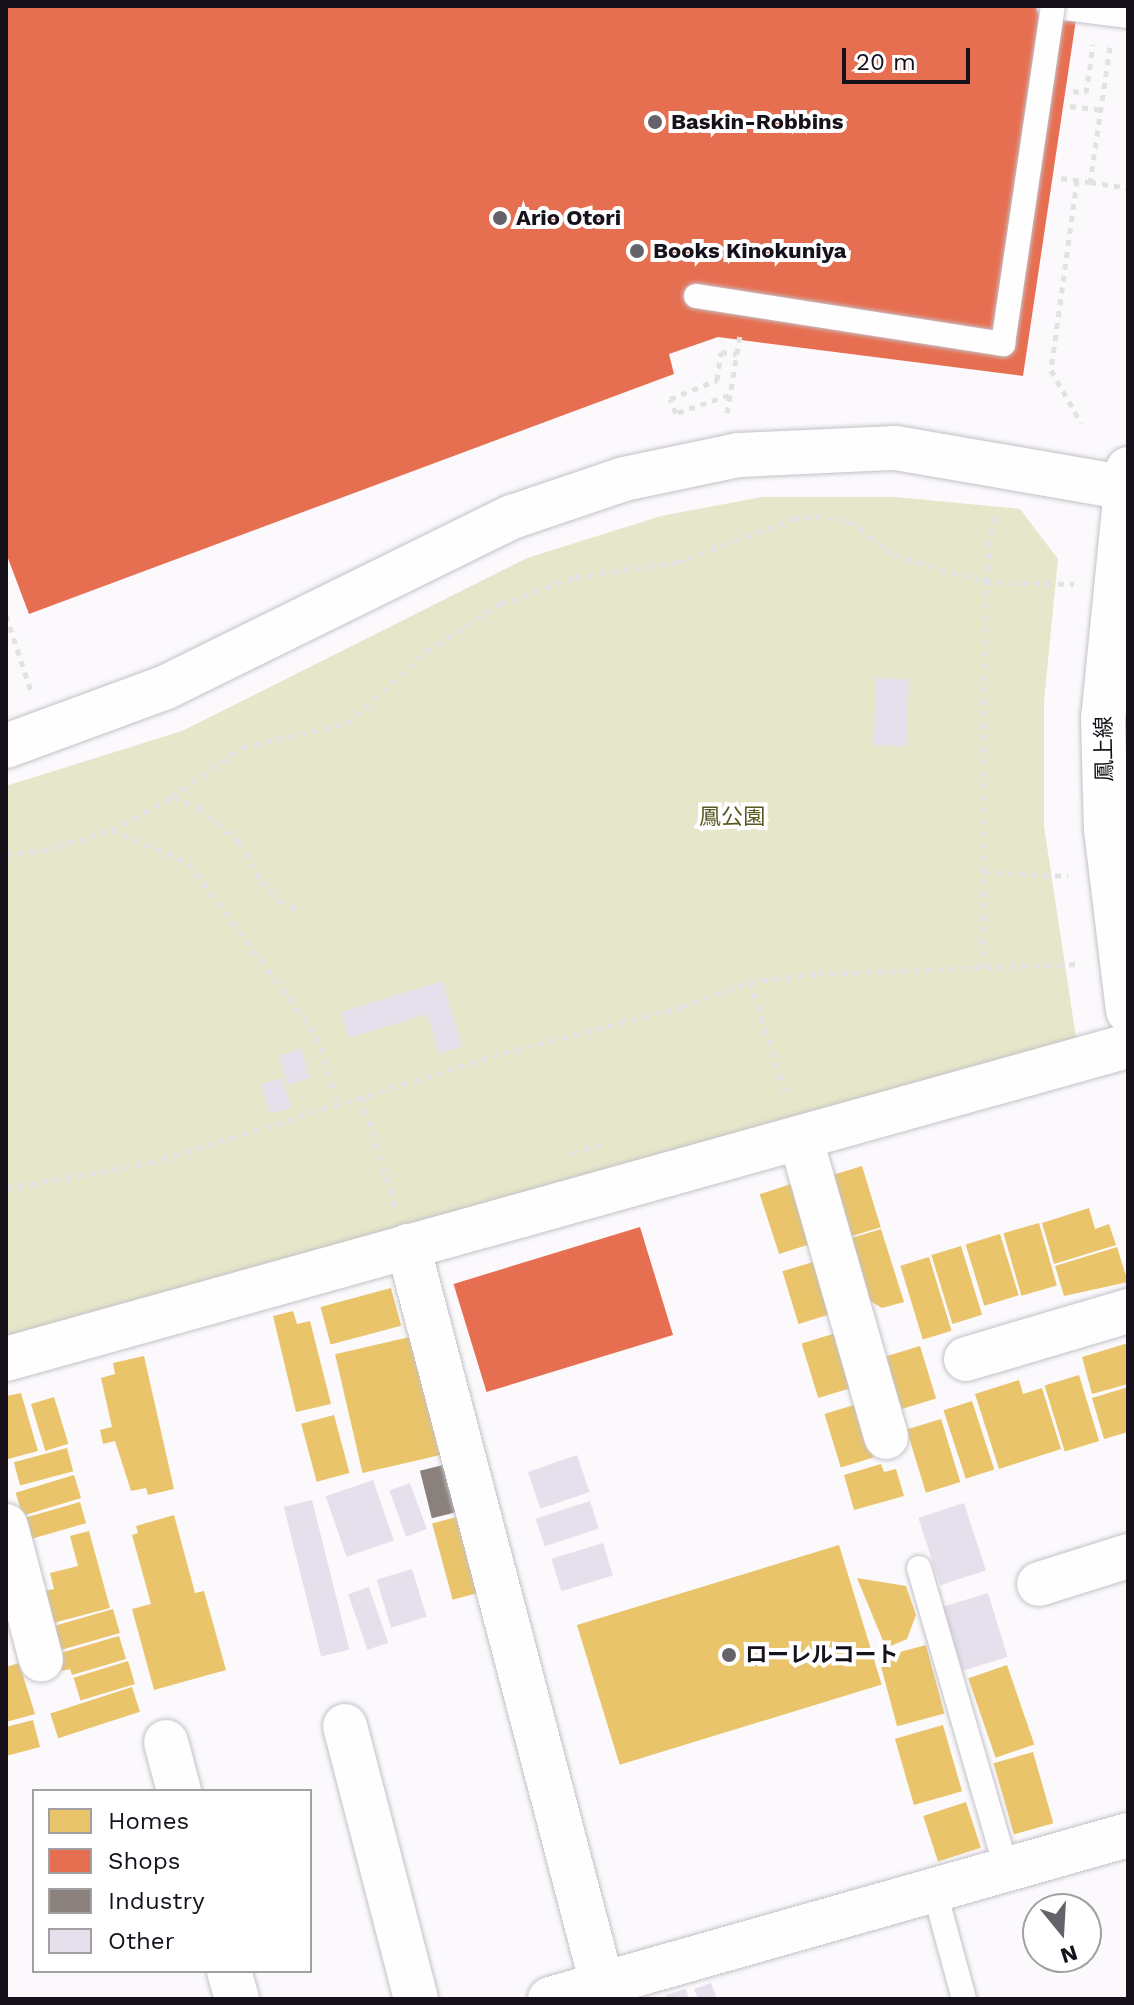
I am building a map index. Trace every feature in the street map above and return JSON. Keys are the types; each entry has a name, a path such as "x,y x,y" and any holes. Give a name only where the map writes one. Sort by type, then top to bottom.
{"street":[{"path":"6,746 164,688 512,517 624,479 739,455 896,448 1127,481"},
{"name":"鳳上線","path":"1127,481 1103,718 1106,829 1128,1011"},
{"path":"6,1359 801,1140 1128,1046"},
{"path":"801,1140 886,1437"},
{"path":"408,1246 604,1992"},
{"path":"966,1359 1128,1311"},
{"path":"6,1526 27,1641"},
{"path":"1039,1584 1128,1556"},
{"path":"345,1726 416,1999"},
{"path":"166,1742 178,1789"},
{"path":"550,1999 604,1992 934,1889 1128,1835"},
{"path":"230,1973 237,1999"}],"lane":[{"path":"696,296 1003,344 1051,6 1128,16"},
{"path":"919,1568 1007,1870"},
{"path":"934,1889 964,1999"}],"path":[{"path":"1075,77 1073,91 1086,93 1094,36 1111,39 1090,182"},
{"path":"1054,104 1101,110"},
{"path":"1055,177 1128,188"},
{"path":"1077,180 1051,370 1081,423"},
{"path":"726,418 740,336"},
{"path":"729,395 676,413 670,399 717,380 721,352 737,354"},
{"path":"982,968 986,582 993,501"},
{"path":"6,854 44,850 112,830 172,797 242,747 347,724 438,644 500,604 576,577 677,562 816,516 849,521 894,555 986,582 1075,584"},
{"path":"6,615 36,707"},
{"path":"172,797 198,807 239,842 270,891 301,911"},
{"path":"112,830 189,863 317,1036 338,1104"},
{"path":"983,872 1069,876"},
{"path":"6,1188 150,1163 503,1053 682,1007 750,982 1080,964"},
{"path":"750,982 801,1140"},
{"path":"362,1097 408,1246"}],"green space":[{"name":"鳳公園","path":"762,497 896,497 1020,509 1058,559 1044,701 1044,826 1076,1038 6,1343 6,786 182,731 527,558 661,516"}],"building: Homes":[{"path":"862,1166 881,1227 848,1237 829,1176"},
{"path":"791,1184 810,1244 779,1254 760,1194"},
{"path":"1089,1208 1095,1229 1109,1224 1116,1245 1054,1264 1042,1223"},
{"path":"1039,1223 1057,1285 1021,1296 1003,1233"},
{"path":"881,1229 904,1302 882,1308 867,1299 848,1239"},
{"path":"1000,1234 1019,1295 984,1306 966,1245"},
{"path":"961,1246 982,1315 952,1324 931,1255"},
{"path":"1117,1247 1128,1282 1064,1296 1055,1266"},
{"path":"929,1257 952,1331 923,1339 900,1266"},
{"path":"813,1262 829,1315 798,1324 782,1271"},
{"path":"391,1288 401,1326 331,1345 320,1307"},
{"path":"293,1311 297,1324 310,1321 331,1404 296,1412 273,1316"},
{"path":"836,1333 853,1388 818,1398 802,1344"},
{"path":"414,1336 441,1455 363,1473 335,1354"},
{"path":"1128,1343 1128,1384 1092,1394 1082,1357"},
{"path":"920,1346 936,1399 902,1409 886,1357"},
{"path":"144,1356 174,1489 148,1495 146,1488 131,1491 115,1441 103,1444 100,1430 112,1427 101,1378 115,1374 113,1363"},
{"path":"1079,1375 1099,1441 1065,1452 1045,1386"},
{"path":"1019,1380 1023,1394 1042,1388 1061,1449 999,1469 975,1394"},
{"path":"1128,1387 1128,1432 1104,1439 1092,1398"},
{"path":"21,1393 38,1451 8,1459 6,1396"},
{"path":"54,1397 68,1444 45,1451 31,1404"},
{"path":"972,1401 994,1469 966,1479 943,1410"},
{"path":"857,1404 873,1458 841,1467 824,1414"},
{"path":"334,1415 350,1473 317,1482 301,1424"},
{"path":"941,1419 960,1482 926,1493 907,1430"},
{"path":"67,1448 73,1471 20,1485 14,1462"},
{"path":"881,1464 884,1472 896,1469 904,1496 854,1510 844,1475"},
{"path":"74,1475 81,1498 23,1516 16,1493"},
{"path":"80,1502 86,1523 29,1539 23,1518"},
{"path":"174,1515 195,1593 204,1591 226,1670 154,1690 132,1609 151,1604 132,1535 138,1533 136,1526"},
{"path":"464,1515 484,1591 453,1600 432,1524"},
{"path":"89,1531 110,1608 53,1623 45,1591 54,1589 50,1573 78,1566 70,1536"},
{"name":"ローレルコート","path":"839,1545 882,1685 620,1765 577,1625"},
{"path":"857,1578 906,1586 916,1615 907,1639 886,1648"},
{"path":"113,1609 120,1633 56,1651 50,1627"},
{"path":"119,1636 126,1659 72,1675 70,1669 62,1671 57,1654"},
{"path":"926,1645 944,1714 897,1726 879,1658"},
{"path":"128,1661 135,1684 81,1701 73,1678"},
{"path":"19,1663 35,1714 6,1722 6,1667"},
{"path":"1007,1665 1034,1744 996,1758 968,1678"},
{"path":"132,1687 140,1712 58,1738 50,1714"},
{"path":"33,1720 40,1747 6,1756 6,1727"},
{"path":"943,1725 962,1791 914,1805 895,1739"},
{"path":"1033,1752 1053,1823 1014,1834 994,1763"},
{"path":"966,1802 981,1848 938,1862 923,1816"}],"building: Shops":[{"name":"Ario Otori","path":"6,6 1078,6 1023,376 718,337 669,354 674,374 29,614 6,553"},
{"path":"640,1227 673,1335 487,1392 454,1284"}],"building: Industry":[{"path":"451,1463 463,1511 432,1518 420,1471"}],"building: Other":[{"path":"876,678 909,679 907,746 874,745"},
{"path":"442,981 462,1046 439,1053 427,1014 349,1038 341,1012"},
{"path":"301,1049 310,1078 288,1084 279,1056"},
{"path":"282,1078 291,1108 270,1114 261,1084"},
{"path":"577,1455 590,1492 541,1509 528,1472"},
{"path":"373,1480 394,1541 347,1557 326,1496"},
{"path":"410,1483 427,1529 406,1537 389,1491"},
{"path":"312,1500 349,1649 321,1656 284,1507"},
{"path":"590,1501 599,1529 545,1546 536,1519"},
{"path":"964,1503 986,1571 940,1585 918,1518"},
{"path":"603,1543 613,1576 561,1591 551,1559"},
{"path":"412,1569 427,1617 391,1628 377,1580"},
{"path":"369,1587 388,1643 367,1650 348,1594"},
{"path":"988,1593 1008,1657 963,1671 943,1607"},
{"path":"711,1983 717,1999 698,1999 694,1989"},
{"path":"686,1989 689,1999 666,1999 665,1995"}],"place":[{"name":"Baskin-Robbins","path":"655,122"},
{"name":"Ario Otori","path":"500,218"},
{"name":"Books Kinokuniya","path":"637,251"},
{"name":"ローレルコート","path":"729,1655"}]}
